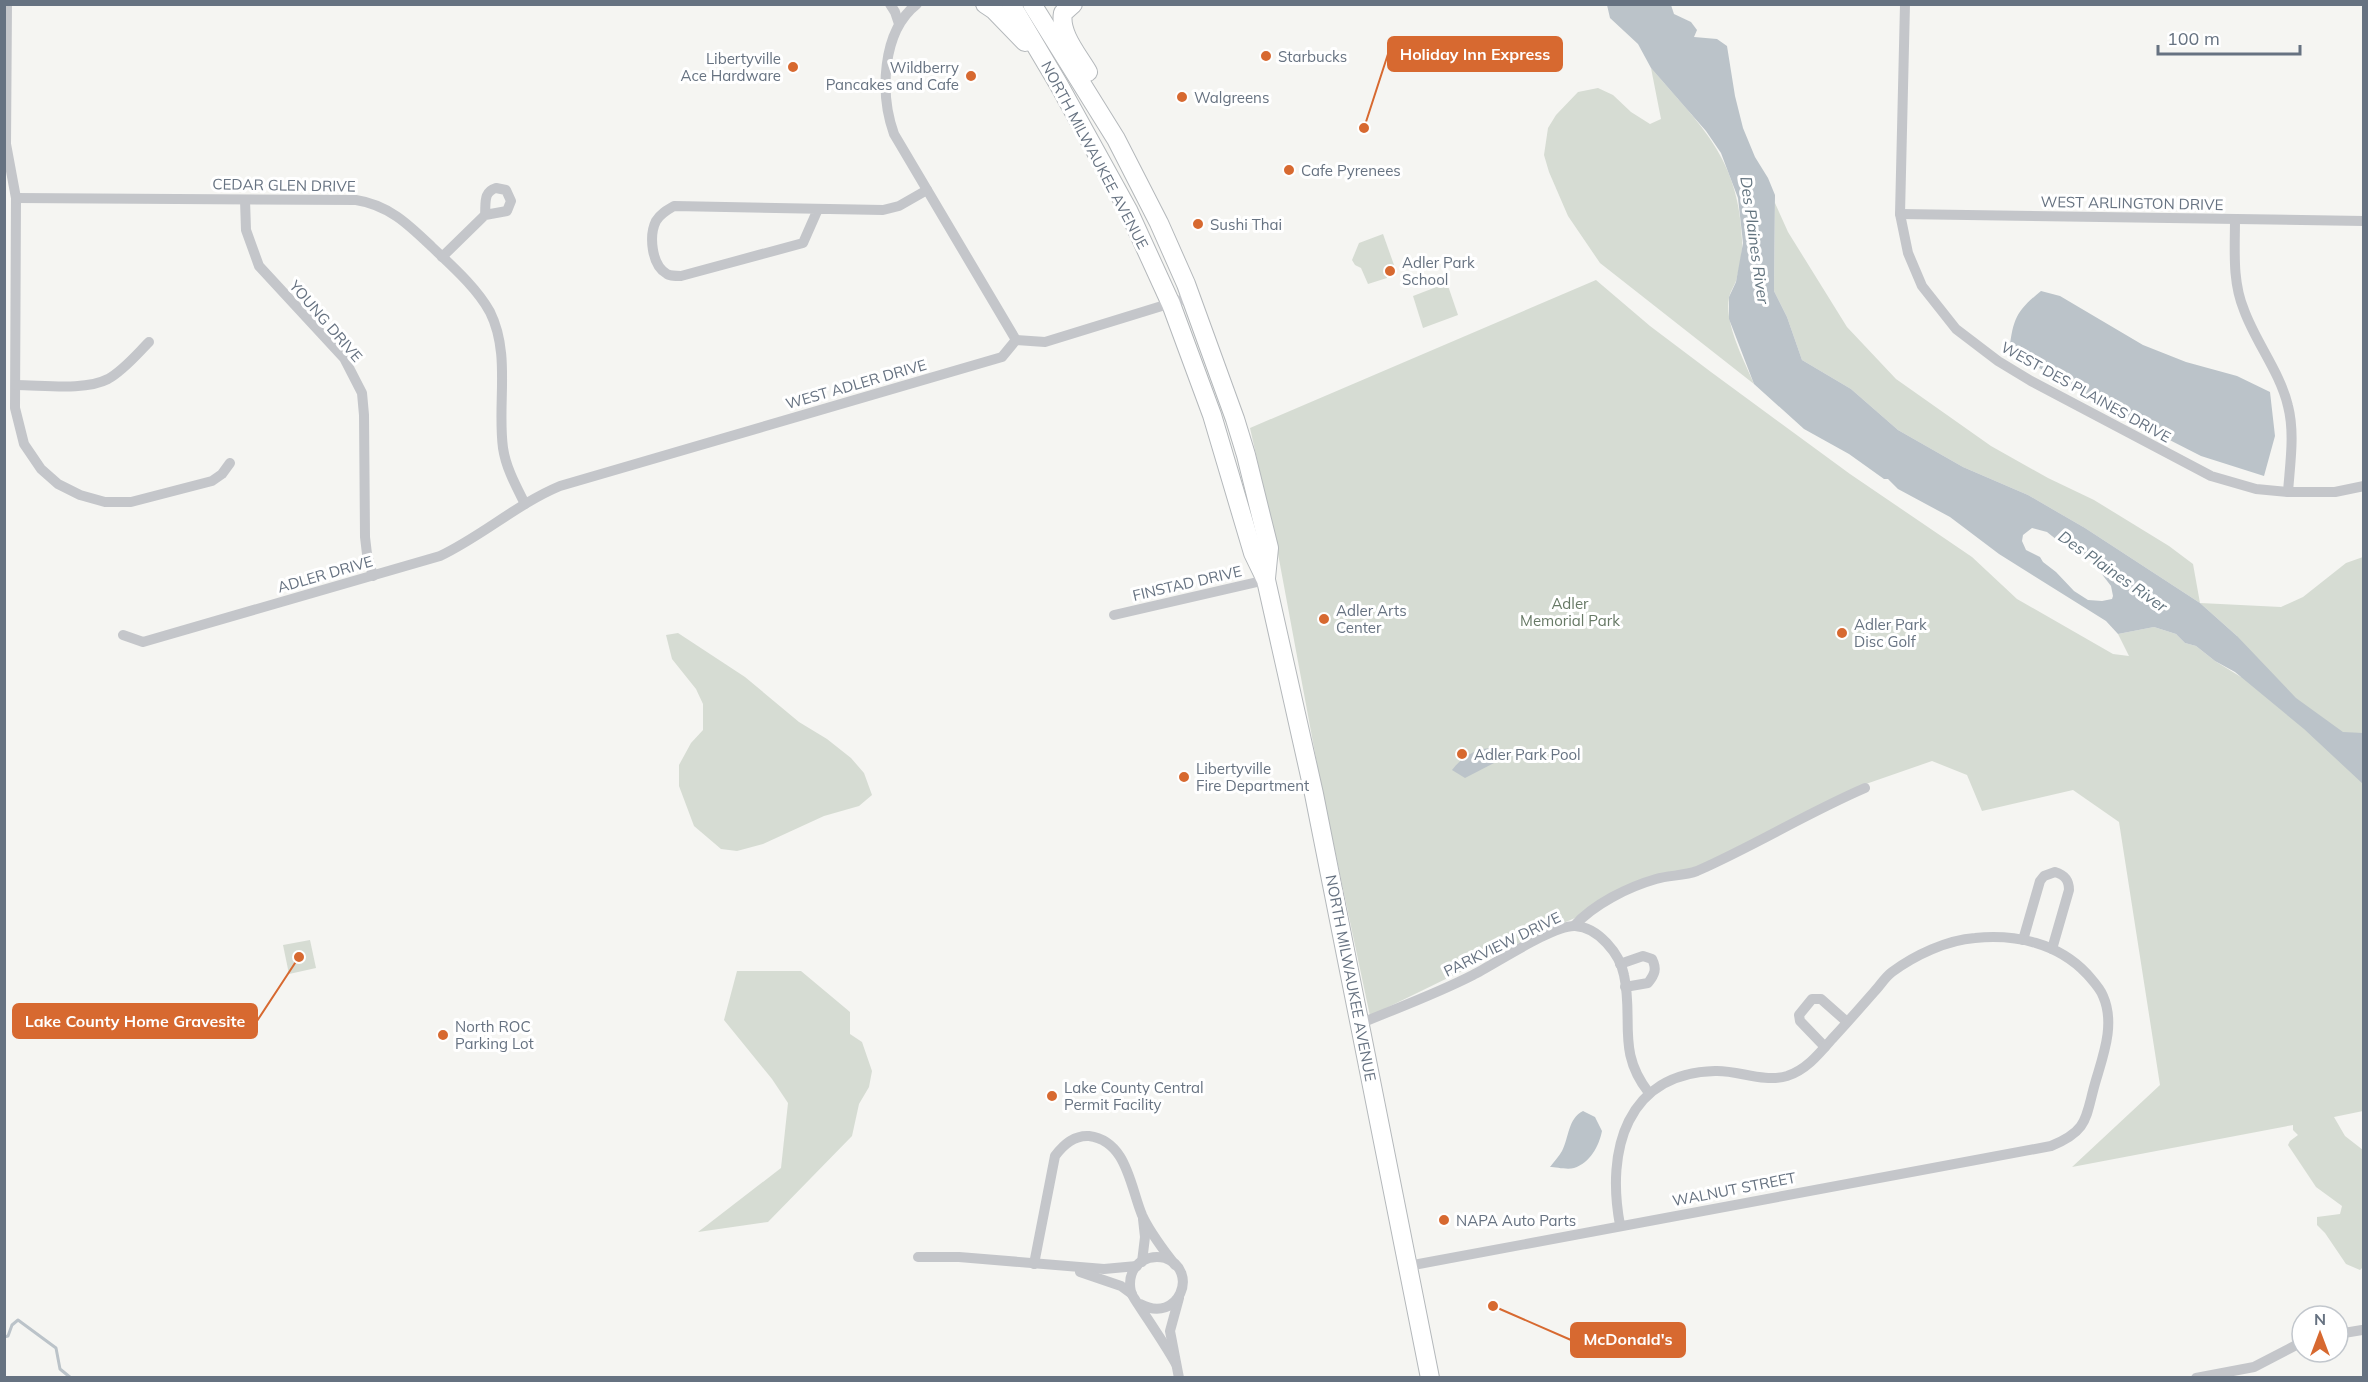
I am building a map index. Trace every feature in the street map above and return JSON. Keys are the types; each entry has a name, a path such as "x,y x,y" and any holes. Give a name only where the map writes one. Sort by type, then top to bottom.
{"main road":[{"path":"985,4 1028,46 1037,47"},
{"name":"NORTH MILWAUKEE AVENUE","path":"1011,4 1128,210 1171,304 1212,415 1252,553 1266,580 1313,789 1430,1377"},
{"name":"NORTH MILWAUKEE AVENUE","path":"1032,4 1116,139 1159,223 1191,297 1246,454 1269,548 1266,580"},
{"path":"1073,4 1063,13 1063,28 1112,115 1116,139"}],"street":[{"path":"7,4 6,144 16,198 15,408 21,435 27,449 49,477 67,490 105,502 131,502 212,481 231,463"},
{"path":"890,4 899,24"},
{"path":"917,4 899,24 888,53 889,119 894,134 1016,339 1045,342 1191,297"},
{"name":"WEST DES PLAINES DRIVE","path":"1905,4 1900,214 1908,253 1922,286 1942,313 1976,346 2031,381 2211,476 2256,489 2288,492 2335,492 2364,486"},
{"path":"819,209 802,243 681,276 668,274 659,266 654,254 653,232 656,222 664,211 674,206 883,210 899,206 927,190"},
{"name":"CEDAR GLEN DRIVE","path":"16,198 356,200 369,202 399,216 442,257 486,305 497,329 501,353 503,446 507,466 525,504"},
{"name":"YOUNG DRIVE","path":"244,200 246,230 259,266 344,358 362,393 365,537 373,576"},
{"name":"WEST ARLINGTON DRIVE","path":"1900,214 2364,221"},
{"path":"442,257 485,215"},
{"path":"2235,219 2235,272 2238,293 2288,405 2292,429 2288,492"},
{"name":"WEST ADLER DRIVE","path":"525,504 560,486 1002,357 1016,339"},
{"path":"16,385 98,383 110,378 125,366 149,342"},
{"name":"ADLER DRIVE","path":"123,635 143,642 440,556 525,504"},
{"name":"FINSTAD DRIVE","path":"1114,615 1266,580"},
{"path":"1574,926 1581,918 1603,903 1635,887 1655,879 1694,872 1817,809 1864,788"},
{"path":"1620,1226 1616,1182 1621,1136 1633,1113 1649,1093 1682,1076 1704,1072 1727,1071 1754,1078 1784,1077 1805,1067 1892,972 1929,951 1975,938 1995,937 2023,940 2052,949 2069,890 2066,878 2055,872 2049,873 2040,881 2023,940"},
{"name":"PARKVIEW DRIVE","path":"1359,1024 1473,975 1564,927 1582,927 1599,936 1617,955 1625,987 1626,1034 1630,1059 1638,1078 1649,1093"},
{"name":"WALNUT STREET","path":"1408,1266 2051,1146 2066,1140 2079,1130 2086,1117 2108,1037 2107,1016 2103,996 2092,980 2077,963 2052,949"},
{"path":"1620,964 1643,956 1652,959 1656,966 1655,975 1648,983 1625,987"},
{"path":"1825,1047 1800,1021 1799,1015 1804,1006 1812,999 1821,999 1847,1022"},
{"path":"1034,1264 1055,1156 1073,1139 1085,1136 1110,1143 1119,1154 1143,1216 1183,1280 1170,1331 1179,1377"},
{"path":"1132,1294 1130,1281 1139,1264 1145,1237 1143,1216"},
{"path":"918,1257 959,1257 1104,1269 1139,1264 1151,1257 1160,1257 1175,1264"},
{"path":"1053,1265 1106,1280 1122,1286 1132,1294 1176,1364"},
{"path":"1140,1304 1148,1308 1165,1308 1179,1298"},
{"path":"2196,1377 2254,1367 2290,1348"}],"green space":[{"path":"1651,68 1701,126 1725,165 1734,187 1742,245 1736,281 1730,296 1729,319 1754,384 1600,263 1568,216 1549,172 1544,155 1548,128 1556,115 1578,92 1598,88 1613,95 1631,112 1650,124 1661,119"},
{"path":"1775,203 1788,232 1847,327 1896,379 1991,446 2048,478 2094,500 2169,546 2193,564 2200,603 2085,528 2028,495 1963,467 1898,430 1851,389 1802,360 1787,317 1774,291"},
{"path":"1383,234 1394,265 1385,269 1387,278 1368,284 1361,268 1352,260 1359,243"},
{"name":"Adler Memorial Park","path":"1596,280 1650,326 1711,372 1850,474 1972,557 2017,599 2113,654 2129,656 2118,634 2154,627 2176,634 2185,643 2196,646 2241,677 2237,636 2200,603 2281,607 2303,597 2346,563 2363,557 2363,1111 2334,1117 2345,1136 2363,1150 2363,1267 2360,1270 2346,1264 2317,1225 2317,1217 2340,1214 2342,1206 2316,1187 2288,1145 2298,1135 2293,1130 2293,1125 2072,1167 2160,1085 2119,822 2073,790 1982,811 1967,775 1932,761 1863,785 1694,870 1657,875 1582,915 1540,933 1370,1016 1320,780 1276,543 1250,428"},
{"path":"1447,283 1458,315 1423,328 1413,296"},
{"path":"678,633 745,677 799,722 827,739 851,758 864,773 872,795 859,806 824,816 763,844 737,851 721,849 694,826 679,786 679,765 691,743 703,730 703,704 696,689 672,659 666,635"},
{"path":"310,940 316,968 289,974 283,945"},
{"path":"737,971 801,971 850,1012 850,1034 862,1042 872,1071 869,1087 859,1104 852,1136 768,1222 698,1232 781,1168 788,1103 772,1079 724,1020"}],"water":[{"name":"Des Plaines River","path":"1607,5 1671,5 1674,14 1691,22 1697,30 1694,37 1717,39 1727,46 1743,128 1775,195 1774,291 1787,317 1802,360 1851,389 1898,430 1963,467 2028,495 2085,528 2200,603 2237,636 2296,698 2343,732 2363,733 2363,784 2304,729 2235,672 2215,661 2196,646 2185,643 2176,634 2154,627 2118,634 2106,621 1999,554 1950,517 1898,489 1888,479 1884,479 1849,454 1804,429 1754,384 1729,319 1729,297 1736,282 1743,243 1738,198 1721,153 1706,131 1651,68 1638,44 1610,18","holes":["2032,528 2047,532 2062,544 2091,560 2111,586 2112,599 2088,600 2074,591 2040,557 2026,550 2022,541 2023,535"]},
{"path":"2041,291 2060,296 2143,345 2186,362 2237,376 2270,392 2275,436 2264,476 2201,456 2097,403 2055,376 2009,353 2017,318 2026,305"},
{"name":"Adler Park Pool","path":"1494,748 1494,763 1465,778 1452,770 1470,754 1481,749"},
{"path":"1583,1111 1595,1117 1602,1131 1596,1148 1580,1166 1565,1169 1550,1167 1562,1151 1574,1118"}],"waterway":[{"path":"4,1337 8,1336 12,1325 18,1320 56,1348 60,1369 71,1378"}],"place":[{"name":"Starbucks","path":"1266,56"},
{"name":"Libertyville Ace Hardware","path":"793,67"},
{"name":"Wildberry Pancakes and Cafe","path":"971,76"},
{"name":"Walgreens","path":"1182,97"},
{"name":"Holiday Inn Express","path":"1364,128"},
{"name":"Cafe Pyrenees","path":"1289,170"},
{"name":"Sushi Thai","path":"1198,224"},
{"name":"Adler Park School","path":"1390,271"},
{"name":"Adler Arts Center","path":"1324,619"},
{"name":"Adler Park Disc Golf","path":"1842,633"},
{"name":"Adler Park Pool","path":"1462,754"},
{"name":"Libertyville Fire Department","path":"1184,777"},
{"name":"Lake County Home Gravesite","path":"299,957"},
{"name":"North ROC Parking Lot","path":"443,1035"},
{"name":"Lake County Central Permit Facility","path":"1052,1096"},
{"name":"NAPA Auto Parts","path":"1444,1220"},
{"name":"McDonald's","path":"1493,1306"}]}
